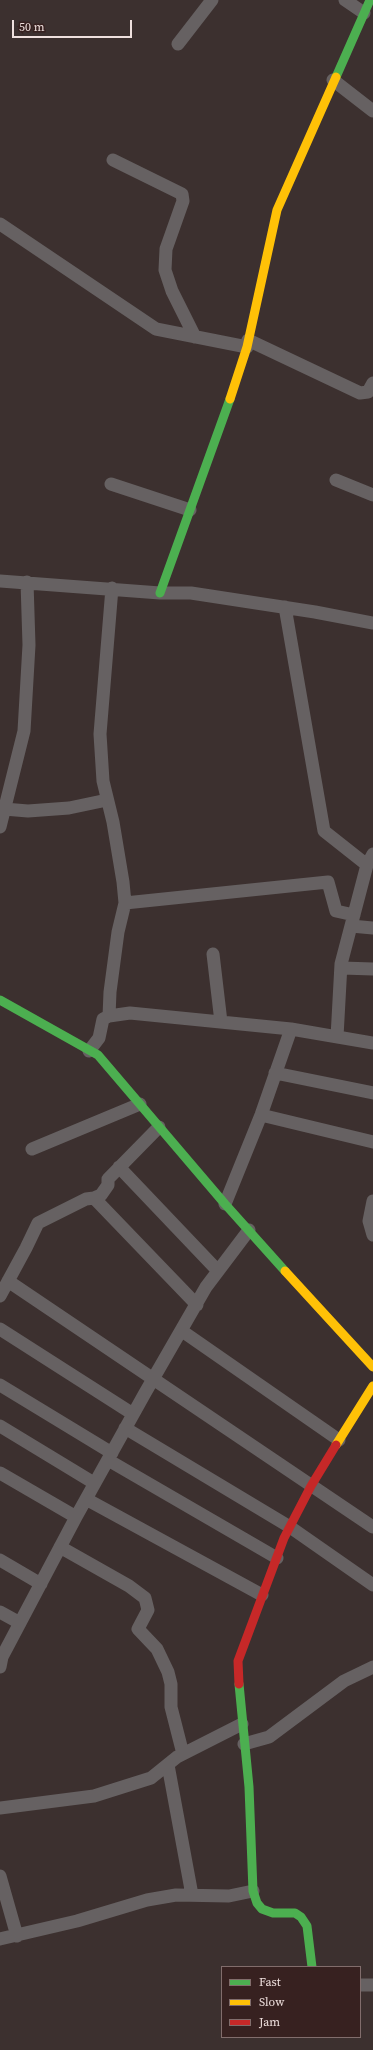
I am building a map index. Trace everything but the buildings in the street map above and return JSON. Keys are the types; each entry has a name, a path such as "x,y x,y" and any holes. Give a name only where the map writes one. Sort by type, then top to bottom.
{"street":[{"path":"178,44 212,0"},
{"path":"345,0 364,13"},
{"path":"160,593 230,399 247,344 277,210 333,80 370,0"},
{"path":"333,80 373,111"},
{"path":"112,160 182,194 183,201 166,249 165,270 172,292 195,337"},
{"path":"0,224 156,329 195,337 247,344 360,393 368,392 373,383"},
{"path":"336,480 373,495"},
{"path":"111,484 190,510"},
{"path":"0,580 160,593 191,593 284,607 373,623"},
{"path":"0,827 24,731 29,645 27,582"},
{"path":"109,1016 118,932 125,903 123,882 103,781 100,734 112,588"},
{"path":"284,607 324,831 370,860 353,920 342,968 337,1037"},
{"path":"4,809 28,811 69,808 107,800"},
{"path":"125,903 328,882 336,911 373,928"},
{"path":"213,954 221,1022"},
{"path":"342,968 373,969"},
{"path":"0,1000 98,1055 225,1204 373,1367"},
{"path":"89,1051 99,1038 103,1019 109,1016 130,1013 291,1029 373,1043"},
{"path":"225,1204 261,1115 291,1029"},
{"path":"276,1073 373,1092"},
{"path":"32,1149 140,1104"},
{"path":"261,1115 373,1142"},
{"path":"0,1296 38,1223 86,1199 94,1198 101,1194 108,1186 108,1179 159,1126"},
{"path":"119,1167 218,1271"},
{"path":"94,1198 197,1305"},
{"path":"373,1201 369,1221 373,1235"},
{"path":"0,1667 2,1657 94,1483 125,1428 218,1271 249,1230"},
{"path":"8,1281 310,1486 373,1527"},
{"path":"0,1329 133,1414"},
{"path":"182,1331 339,1440"},
{"path":"0,1385 110,1456 277,1558"},
{"path":"312,1966 308,1926 301,1917 295,1913 272,1913 262,1909 257,1903 253,1891 249,1787 242,1724 238,1661 277,1558 310,1486 373,1386"},
{"path":"0,1426 94,1483"},
{"path":"125,1428 290,1527 373,1585"},
{"path":"0,1473 76,1517"},
{"path":"86,1499 262,1596"},
{"path":"60,1547 129,1586 145,1598 148,1610 138,1629 157,1649 168,1672 171,1684 170,1707 183,1754"},
{"path":"0,1560 41,1584"},
{"path":"0,1612 20,1623"},
{"path":"244,1744 269,1737 344,1681 373,1667"},
{"path":"0,1808 94,1796 151,1778 183,1754 242,1724"},
{"path":"168,1765 192,1895"},
{"path":"0,1876 18,1936"},
{"path":"0,1939 77,1921 147,1900 176,1895 229,1896 253,1891"},
{"path":"361,1985 373,1985"}],"traffic: fast":[{"path":"336,77 370,0"},
{"path":"160,593 230,399"},
{"path":"0,1000 98,1055 225,1204 285,1271"},
{"path":"239,1684 249,1787 253,1891 257,1903 262,1909 273,1913 295,1913 301,1917 307,1926 312,1966"}],"traffic: slow":[{"path":"230,399 247,347 277,210 336,77"},
{"path":"285,1271 373,1367"},
{"path":"336,1445 373,1386"}],"traffic: jam":[{"path":"239,1684 238,1661 284,1538 311,1486 336,1445"}]}
